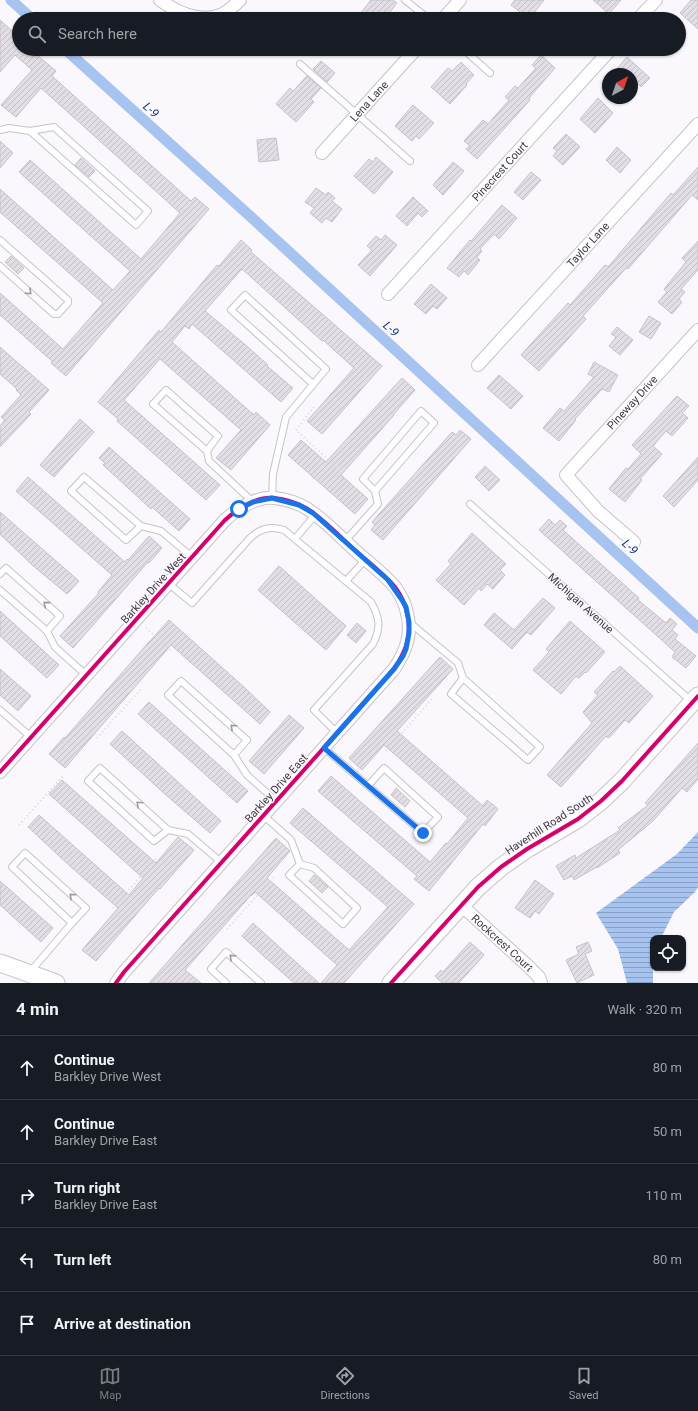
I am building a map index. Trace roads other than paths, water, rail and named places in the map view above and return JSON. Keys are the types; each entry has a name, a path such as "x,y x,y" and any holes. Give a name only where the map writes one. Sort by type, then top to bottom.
{"street":[{"path":"160,0 174,10 181,12"},
{"path":"225,12 240,0"},
{"path":"449,12 460,0"},
{"path":"645,12 656,0"},
{"name":"Lena Lane","path":"322,153 410,56"},
{"name":"Pinecrest Court","path":"388,294 605,56"},
{"name":"Taylor Lane","path":"478,366 698,124"},
{"name":"Pineway Drive","path":"634,542 598,511 566,475 698,330"},
{"name":"Barkley Drive West","path":"0,772 232,514 253,502 272,498 299,505 315,515 345,541"},
{"name":"Barkley Drive East","path":"116,983 221,862 394,669 403,656 408,641 409,622 406,607 388,580 345,541"},
{"name":"Haverhill Road South","path":"391,983 460,905 478,887 501,867 527,849 578,819 601,801 622,781 695,699"},
{"name":"Rockcrest Court","path":"460,905 528,966 539,978 541,983"},
{"path":"0,963 56,983"}],"lane":[{"path":"405,0 420,12"},
{"path":"471,56 490,73"},
{"path":"300,64 356,115 410,161"},
{"path":"0,130 9,128 30,131 54,127 148,211 136,225 30,131"},
{"path":"0,240 68,300 68,303 58,314 54,314 0,266"},
{"path":"272,498 273,474 286,417 326,369 245,295 231,310 313,384"},
{"path":"207,451 218,436 166,390 153,404 207,451 209,461 253,502"},
{"path":"345,541 378,504 375,491 363,479 421,411 434,423 375,491"},
{"path":"141,526 126,540 71,491 84,477 141,526 161,531 192,557"},
{"name":"Michigan Avenue","path":"470,504 695,699"},
{"path":"295,539 315,515"},
{"path":"168,584 192,603 250,538 265,528 275,528 284,530 371,602 377,612 379,623 378,634 373,644 314,710 337,733"},
{"path":"346,581 365,560"},
{"path":"0,574 6,568 60,616 47,631"},
{"path":"0,590 47,631 55,648 86,676"},
{"path":"409,622 458,663 463,678 540,747 528,760 451,694 463,678"},
{"path":"234,755 247,740 181,681 168,695 234,755 247,775 276,801"},
{"path":"0,710 31,737"},
{"path":"324,748 368,786 423,833 438,817 384,768 368,786"},
{"path":"168,830 154,841 88,781 100,768 168,830 188,834 221,862"},
{"path":"263,816 291,840 300,864"},
{"path":"29,974 72,922 86,908 25,853 12,867 72,922"},
{"path":"300,864 314,868 357,908 343,924 289,875 300,864"},
{"path":"226,983 210,969 226,952 261,983"}],"water":[{"path":"698,832 698,887 695,892 674,912 662,935 650,935 650,971 653,971 653,983 627,983 618,949 596,913 677,854"}],"waterway":[{"name":"L-9","path":"11,0 24,12"},
{"name":"L-9","path":"73,56 251,217 698,628"}]}
